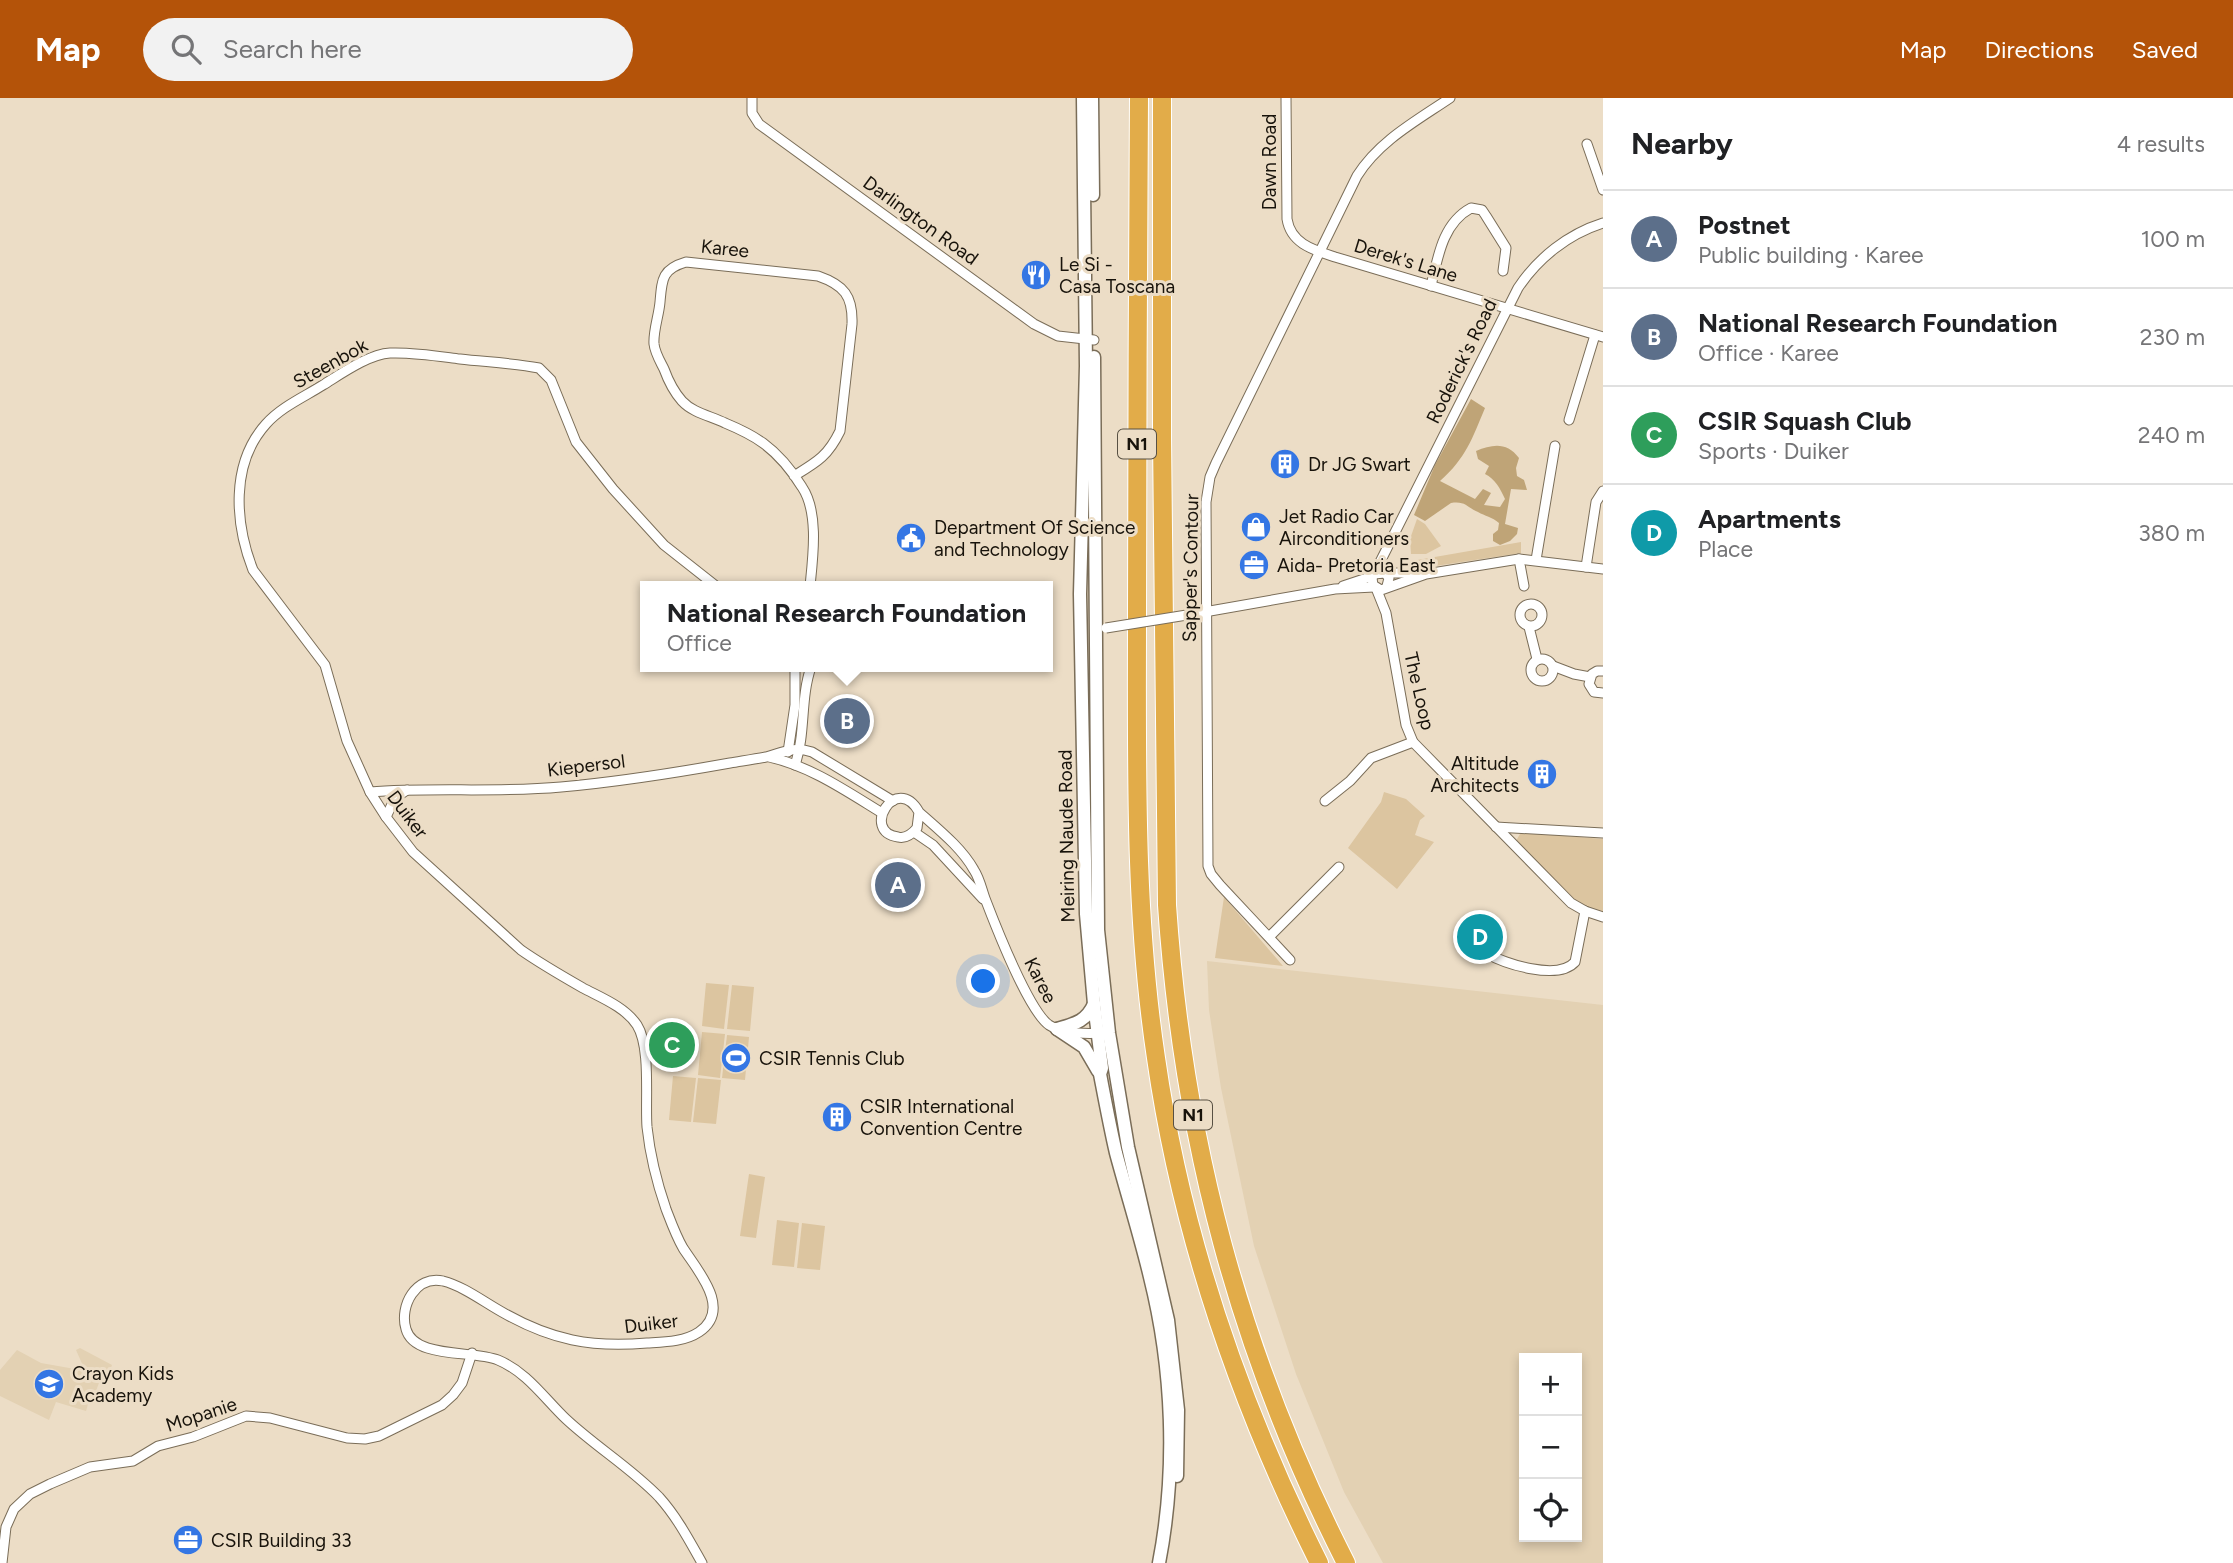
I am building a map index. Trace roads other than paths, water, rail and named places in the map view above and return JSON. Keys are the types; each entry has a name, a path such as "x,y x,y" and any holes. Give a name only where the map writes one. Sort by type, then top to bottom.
{"highway":[{"path":"1129,98 1138,291"},
{"name":"N1","path":"1139,98 1137,801 1144,934 1156,1058 1183,1199 1207,1286 1262,1440 1319,1563"},
{"name":"N1","path":"1162,98 1162,451 1167,905 1171,969 1202,1164 1231,1278 1250,1338 1295,1454 1346,1563"}],"street":[{"name":"Darlington Road","path":"752,98 752,113 759,124 1034,324 1058,336 1090,340"},
{"name":"Meiring Naude Road","path":"1083,98 1101,628 1098,930 1103,1033 1100,1074 1116,1151 1150,1278 1165,1366 1169,1418 1169,1491 1159,1563"},
{"name":"Meiring Naude Road","path":"1092,98 1090,340 1080,631 1086,914 1094,1004 1161,1285 1174,1362 1178,1410 1177,1499 1168,1563"},
{"name":"Dawn Road","path":"1286,98 1288,227 1298,241 1319,252"},
{"name":"Sapper's Contour","path":"1290,960 1220,885 1208,866 1206,502 1210,477 1357,176 1372,155 1450,98"},
{"path":"1587,144 1603,190"},
{"path":"1431,285 1448,229 1456,218 1471,208 1478,208 1486,216 1506,248 1503,271"},
{"name":"Roderick's Road","path":"1374,575 1506,308 1522,282 1543,258 1572,237 1603,223"},
{"name":"Derek's Lane","path":"1319,252 1599,336"},
{"name":"Karee","path":"794,476 823,459 833,447 840,431 852,324 850,302 845,291 834,282 818,276 686,262 676,265 663,278 654,343 656,352 669,381 683,402 701,414 726,423 763,443 781,460 804,489 813,526 811,581"},
{"path":"1569,420 1599,336"},
{"name":"Steenbok","path":"370,792 347,741 325,665 253,570 246,553 239,520 241,473 257,437 266,424 280,412 343,373 377,356 390,353 539,368 551,380 576,442 613,489 664,545 710,581"},
{"path":"1536,560 1555,446"},
{"path":"1586,567 1596,502 1603,491"},
{"name":"Roderick's Road","path":"1386,573 1388,548"},
{"path":"1335,589 1378,572 1426,573 1519,559 1603,569"},
{"path":"1519,559 1528,604"},
{"path":"1386,573 1390,581 1387,587"},
{"path":"1080,631 1335,589 1381,590 1426,573"},
{"path":"1374,575 1372,583 1375,588"},
{"name":"The Loop","path":"1387,587 1386,613 1405,721 1413,742 1566,899 1585,911 1603,917"},
{"name":"The Loop","path":"1375,588 1386,613"},
{"path":"1528,604 1535,604 1542,612 1541,622 1532,626 1521,621 1522,608 1528,604"},
{"path":"1532,626 1539,659"},
{"path":"1539,659 1530,668 1534,678 1545,681 1553,670"},
{"path":"1539,659 1549,660 1553,670"},
{"path":"1589,680 1594,673 1602,669"},
{"path":"1553,670 1589,680 1594,692 1603,693"},
{"path":"790,763 788,748 795,705 795,672"},
{"path":"790,763 801,748 803,703 810,672"},
{"path":"1325,801 1350,781 1371,758 1413,742"},
{"path":"768,756 788,748 801,748 893,801"},
{"path":"768,756 790,763 882,813"},
{"name":"Kiepersol","path":"370,792 408,789 467,792 561,787 768,756"},
{"path":"386,817 395,799 408,789"},
{"name":"Duiker","path":"370,792 413,852 522,950 541,964 624,1011 638,1026 644,1042 647,1128 659,1188 678,1240 703,1276 713,1299 708,1324 693,1335 666,1342 603,1345 564,1339 534,1329 446,1282 431,1281 418,1286 409,1299 405,1310 406,1329 411,1340 426,1349 472,1353 498,1360 525,1376 585,1436 641,1480 668,1509 702,1563"},
{"path":"906,800 919,812 919,822 914,832 907,837 890,835 882,825 882,813 886,805 893,801 906,800"},
{"name":"Karee","path":"919,812 957,848 975,870 986,902 1034,1008 1042,1019 1057,1029 1103,1033"},
{"path":"1496,827 1603,833"},
{"name":"Karee","path":"914,832 933,845 986,902"},
{"path":"947,859 957,848"},
{"path":"1270,936 1339,867"},
{"path":"1486,953 1516,966 1556,971 1567,969 1576,962 1585,911"},
{"path":"1057,1029 1082,1021 1094,1004"},
{"path":"1057,1029 1084,1047 1100,1074"},
{"name":"Mopanie","path":"2,1563 6,1527 14,1509 24,1498 50,1484 90,1467 133,1461 158,1447 193,1437 246,1416 270,1418 348,1437 365,1439 379,1436 442,1405 462,1383 472,1353"}],"place":[{"name":"Le Si - Casa Toscana","path":"1036,275"},
{"name":"Dr JG Swart","path":"1285,464"},
{"name":"Jet Radio Car Airconditioners","path":"1256,527"},
{"name":"Department Of Science and Technology","path":"911,538"},
{"name":"Aida- Pretoria East","path":"1254,565"},
{"name":"National Research Foundation","path":"847,721"},
{"name":"Altitude Architects","path":"1542,774"},
{"name":"Postnet","path":"898,885"},
{"name":"Apartments","path":"1480,937"},
{"name":"CSIR Squash Club","path":"672,1045"},
{"name":"CSIR Tennis Club","path":"736,1058"},
{"name":"CSIR International Convention Centre","path":"837,1117"},
{"name":"Crayon Kids Academy","path":"49,1384"},
{"name":"CSIR Building 33","path":"188,1540"}]}
